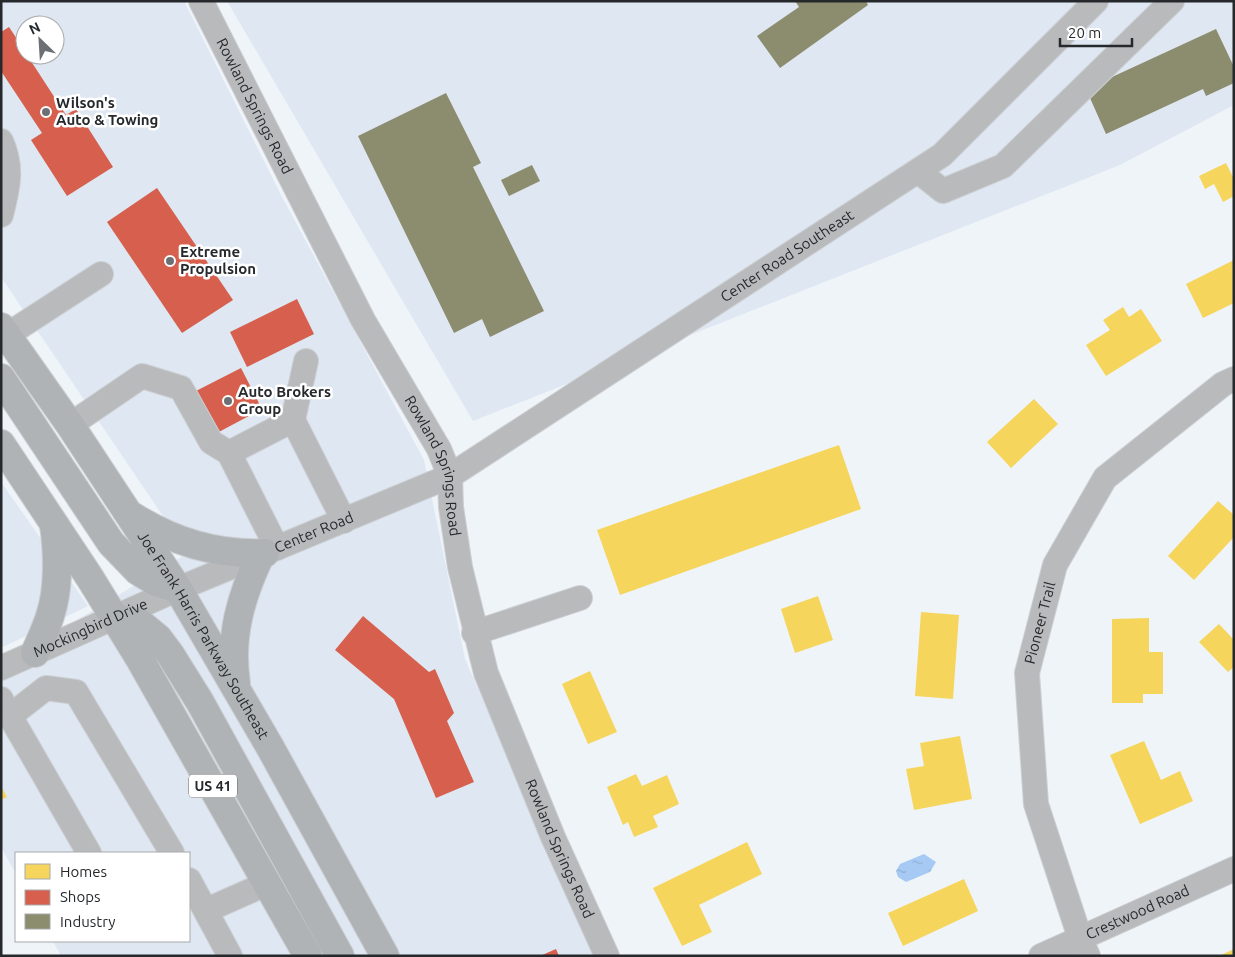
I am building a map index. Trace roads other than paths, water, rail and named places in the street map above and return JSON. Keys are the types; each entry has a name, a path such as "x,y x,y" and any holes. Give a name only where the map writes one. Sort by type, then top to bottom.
{"main road":[{"name":"Joe Frank Harris Parkway Southeast","path":"4,331 70,425 178,589 238,692 385,956"},
{"path":"1,378 116,548 138,571 156,582 178,589"},
{"name":"US 41","path":"1,444 114,618 268,883 308,956"},
{"path":"128,514 160,532 203,549 224,553 268,552"},
{"path":"35,653 51,615 54,596 56,545 54,524"},
{"path":"238,692 234,651 237,616 251,576 268,552"},
{"path":"114,618 140,623 158,638 170,654 200,702 340,956"}],"street":[{"name":"Rowland Springs Road","path":"201,1 363,320 439,449 450,476 451,508 460,567 474,633 500,712 607,956"},
{"name":"Center Road Southeast","path":"450,476 942,155 1096,1"},
{"path":"918,171 943,191 1003,166 1172,1"},
{"path":"1,141 9,157 8,189 1,215"},
{"path":"4,331 100,274"},
{"path":"306,361 292,420 344,521"},
{"path":"70,425 142,376 181,388 211,442 229,453 268,552"},
{"name":"Pioneer Trail","path":"1084,947 1036,804 1027,673 1055,565 1105,478 1223,384 1234,379"},
{"path":"229,453 292,420"},
{"name":"Center Road","path":"178,589 450,476"},
{"name":"Mockingbird Drive","path":"1,668 178,589"},
{"path":"474,633 580,598"},
{"path":"88,852 7,716 46,688 76,692 171,852"},
{"name":"Crestwood Road","path":"1041,956 1084,947 1234,869"},
{"path":"190,882 207,910 230,956"},
{"path":"207,910 268,883"}],"water":[{"path":"924,854 936,862 930,872 906,882 898,877 896,871 900,864"}],"place":[{"name":"Wilson's Auto & Towing","path":"46,112"},
{"name":"Extreme Propulsion","path":"170,261"},
{"name":"Auto Brokers Group","path":"228,401"}]}
